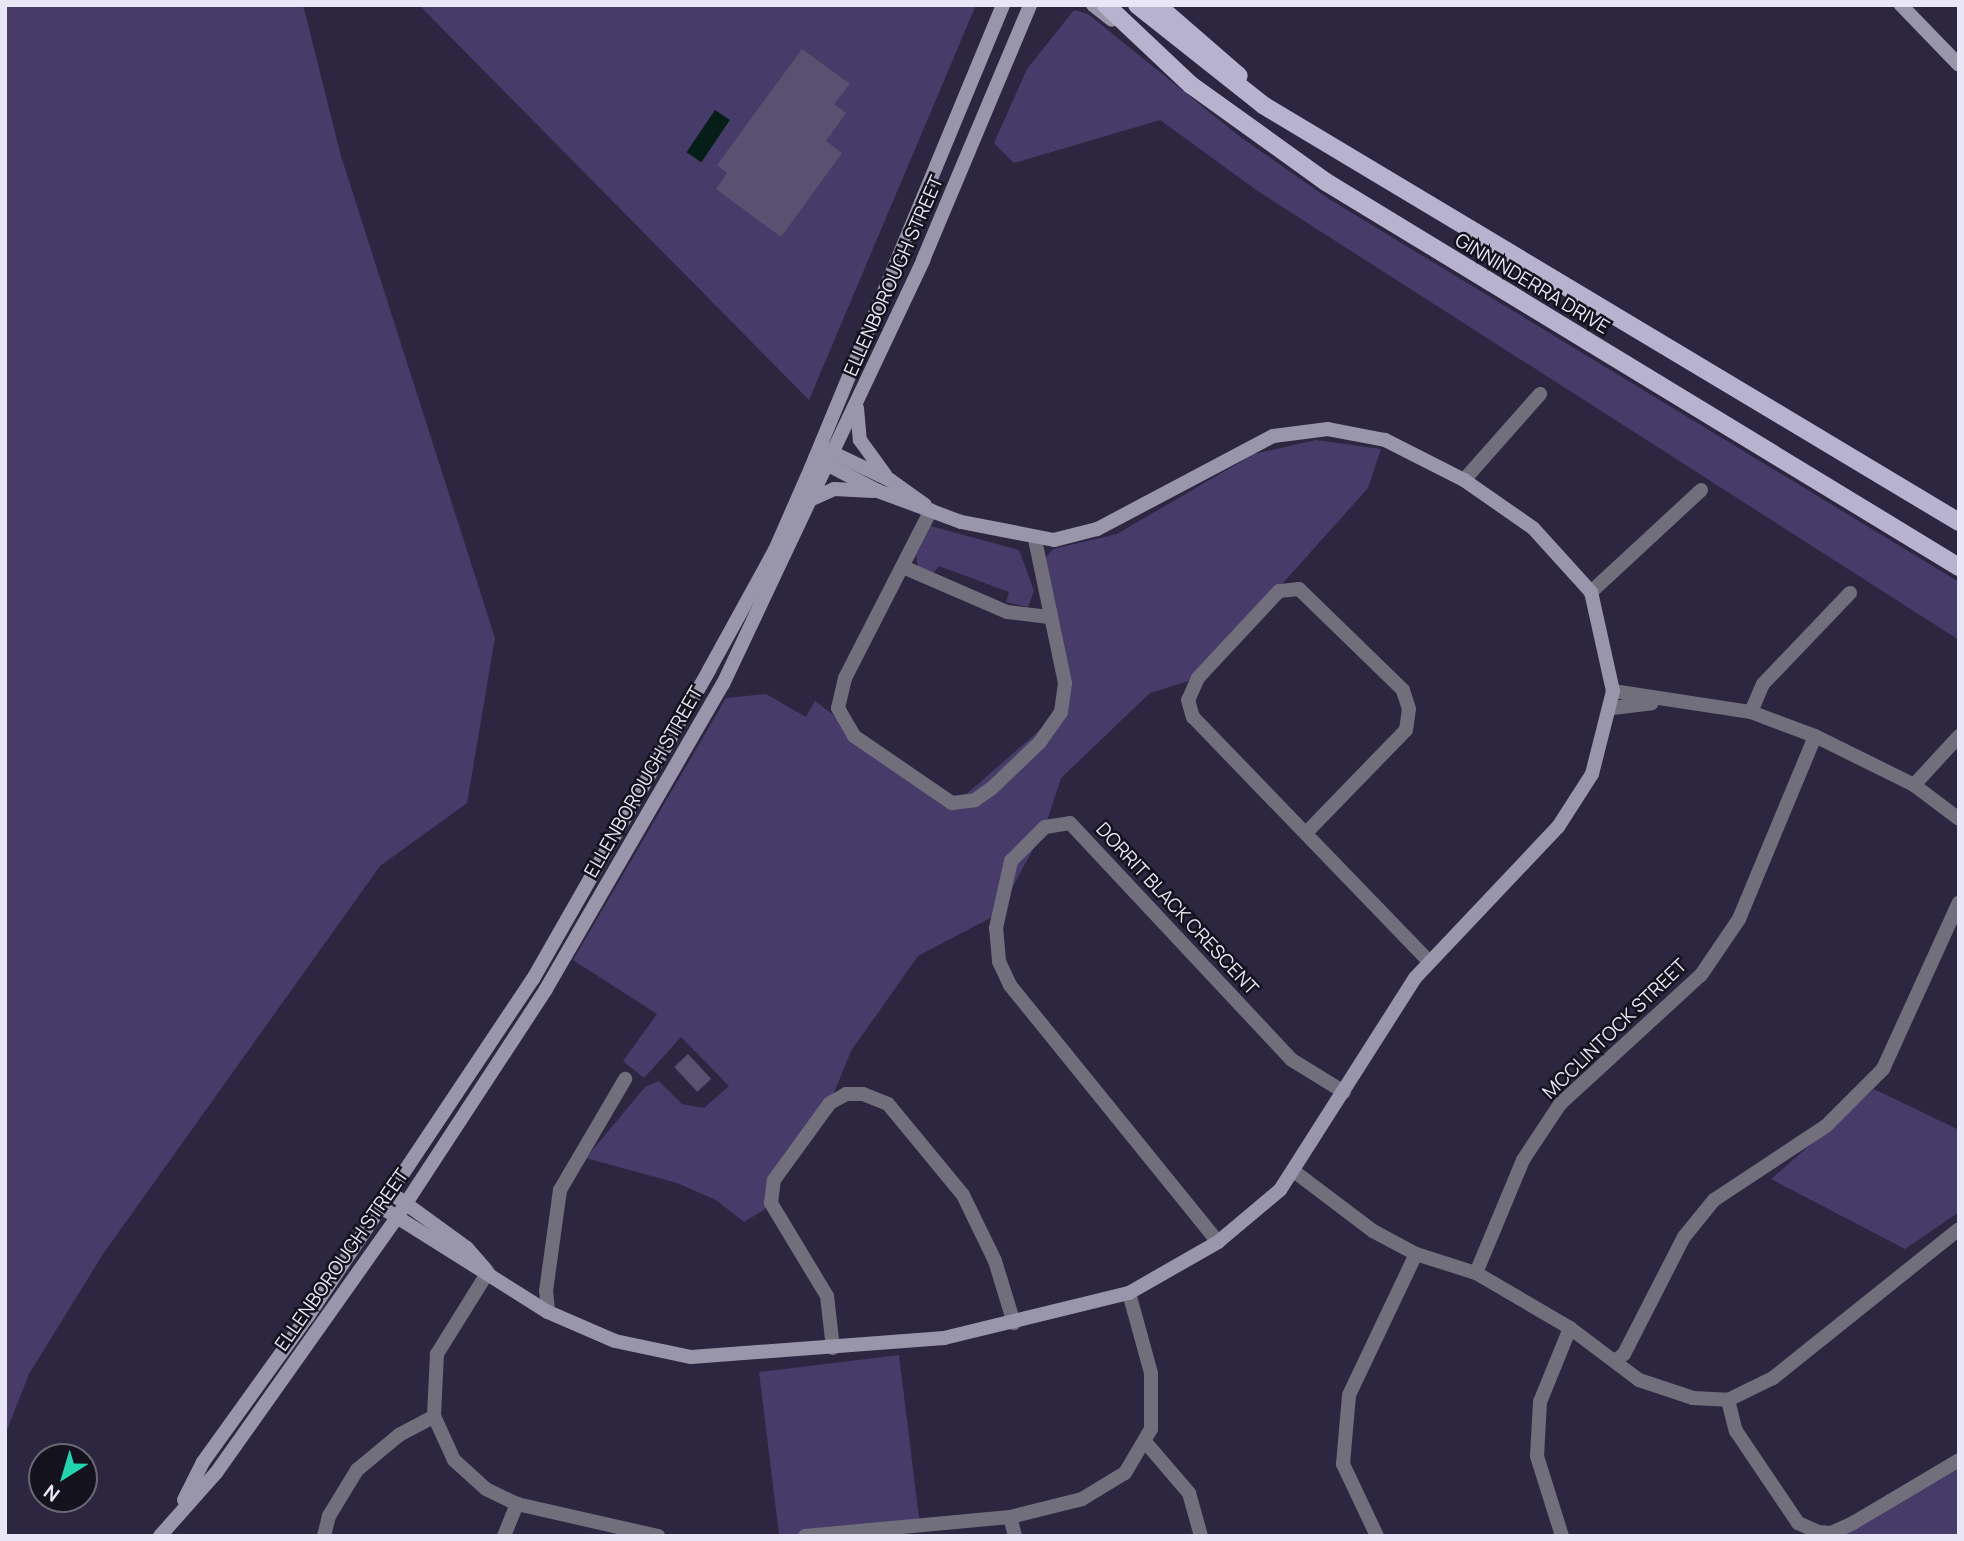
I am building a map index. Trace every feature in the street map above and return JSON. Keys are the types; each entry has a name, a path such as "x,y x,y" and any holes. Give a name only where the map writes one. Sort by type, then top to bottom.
{"main road":[{"name":"ELLENBOROUGH STREET","path":"177,1513 203,1462 381,1207 533,979 775,550 824,456 1003,5"},
{"path":"1028,11 1041,5"},
{"path":"1093,5 1149,48"},
{"name":"GINNINDERRA DRIVE","path":"1107,5 1149,48 1325,182 1959,567"},
{"name":"GINNINDERRA DRIVE","path":"1137,5 1236,88 1959,522"},
{"path":"1157,5 1312,135"},
{"path":"1901,5 1959,65"},
{"name":"ELLENBOROUGH STREET","path":"160,1536 177,1513 216,1473 397,1217 546,989 723,684 814,498 824,456 857,406 1028,11"},
{"path":"857,406 860,440 890,480"},
{"path":"381,1207 460,1260 488,1272 548,1312 615,1342 691,1357 944,1338 1129,1293 1218,1242 1295,1172 1429,961 1577,802 1592,774 1613,708 1613,691 1591,592 1555,546 1464,480 1360,432 1296,432 1251,444 1097,528 1035,540 931,510 878,491 824,456"},
{"path":"824,456 890,480 931,510"},
{"path":"814,498 834,489 878,491"},
{"path":"390,1193 467,1248 488,1272"}],"street":[{"path":"1464,480 1540,394"},
{"path":"1591,592 1701,490"},
{"path":"931,510 845,678 838,708 855,736 942,800 959,803 984,794 1056,721 1065,683 1049,617 1035,540"},
{"path":"903,567 1007,612 1049,617"},
{"path":"1307,832 1405,730 1409,709 1403,690 1299,589 1279,591 1198,678 1188,700 1193,717 1429,961"},
{"path":"1751,712 1763,684 1850,593"},
{"path":"1613,691 1663,702 1751,712 1815,736 1914,785 1959,818"},
{"path":"1613,708 1663,702"},
{"name":"MCCLINTOCK STREET","path":"1476,1273 1523,1160 1560,1104 1701,975 1739,919 1815,736"},
{"path":"1914,785 1959,736"},
{"name":"DORRIT BLACK CRESCENT","path":"1218,1242 1010,985 999,961 996,928 1011,861 1045,827 1070,823 1292,1060 1345,1092"},
{"path":"1616,1360 1624,1354 1684,1237 1714,1200 1826,1126 1883,1069 1959,902"},
{"path":"548,1312 546,1291 560,1190 625,1079"},
{"path":"833,1348 827,1296 771,1203 780,1171 830,1102 846,1094 863,1094 888,1104 962,1195 995,1261 1014,1323"},
{"path":"1295,1172 1373,1231 1416,1254 1476,1273 1570,1328 1657,1389 1728,1400 1773,1378 1959,1229"},
{"path":"1377,1536 1343,1464 1349,1395 1416,1254"},
{"path":"488,1272 437,1354 434,1416 454,1460 486,1489 517,1504 658,1536"},
{"path":"805,1536 1010,1517 1082,1499 1125,1473 1147,1444 1152,1373 1129,1293"},
{"path":"1562,1536 1537,1456 1540,1402 1570,1328"},
{"path":"1728,1400 1736,1431 1798,1523 1818,1532 1831,1533 1853,1523 1959,1460"},
{"path":"324,1536 329,1516 357,1471 400,1435 434,1416"},
{"path":"1147,1444 1189,1493 1201,1536"},
{"path":"504,1536 517,1504"},
{"path":"1010,1517 1015,1536"}],"shaded area":[{"path":"5,5 303,5 341,156 495,638 467,803 380,866 103,1254 29,1374 5,1435"},
{"path":"419,5 976,5 809,400"},
{"path":"1074,10 1088,14 1239,136 1329,199 1959,582 1959,640 1259,192 1160,120 1014,163 994,143 1027,69"},
{"path":"715,110 730,120 701,162 686,152"},
{"path":"1316,440 1381,449 1368,488 1198,678 1150,693 1061,778 1045,827 998,914 918,956 851,1051 830,1103 793,1153 764,1210 744,1222 716,1200 677,1183 586,1158 645,1087 659,1081 682,1104 704,1108 729,1086 681,1037 644,1078 623,1061 657,1014 573,960 726,698 766,694 806,717 815,701 954,805 1065,708 1042,562 1053,549 1117,534 1254,454"},
{"path":"931,526 1019,550 1034,591 1028,607 1006,602 1009,592 939,566 932,575 918,568 916,555"},
{"path":"1874,1089 1959,1130 1959,1212 1905,1249 1771,1179"},
{"path":"899,1355 919,1521 779,1536 759,1372"},
{"path":"1959,1469 1959,1536 1824,1536 1886,1503"}],"building":[{"path":"802,49 850,84 834,104 846,113 826,141 842,153 781,237 716,189 727,173 717,165"},
{"path":"688,1054 711,1079 697,1092 674,1067"}]}
